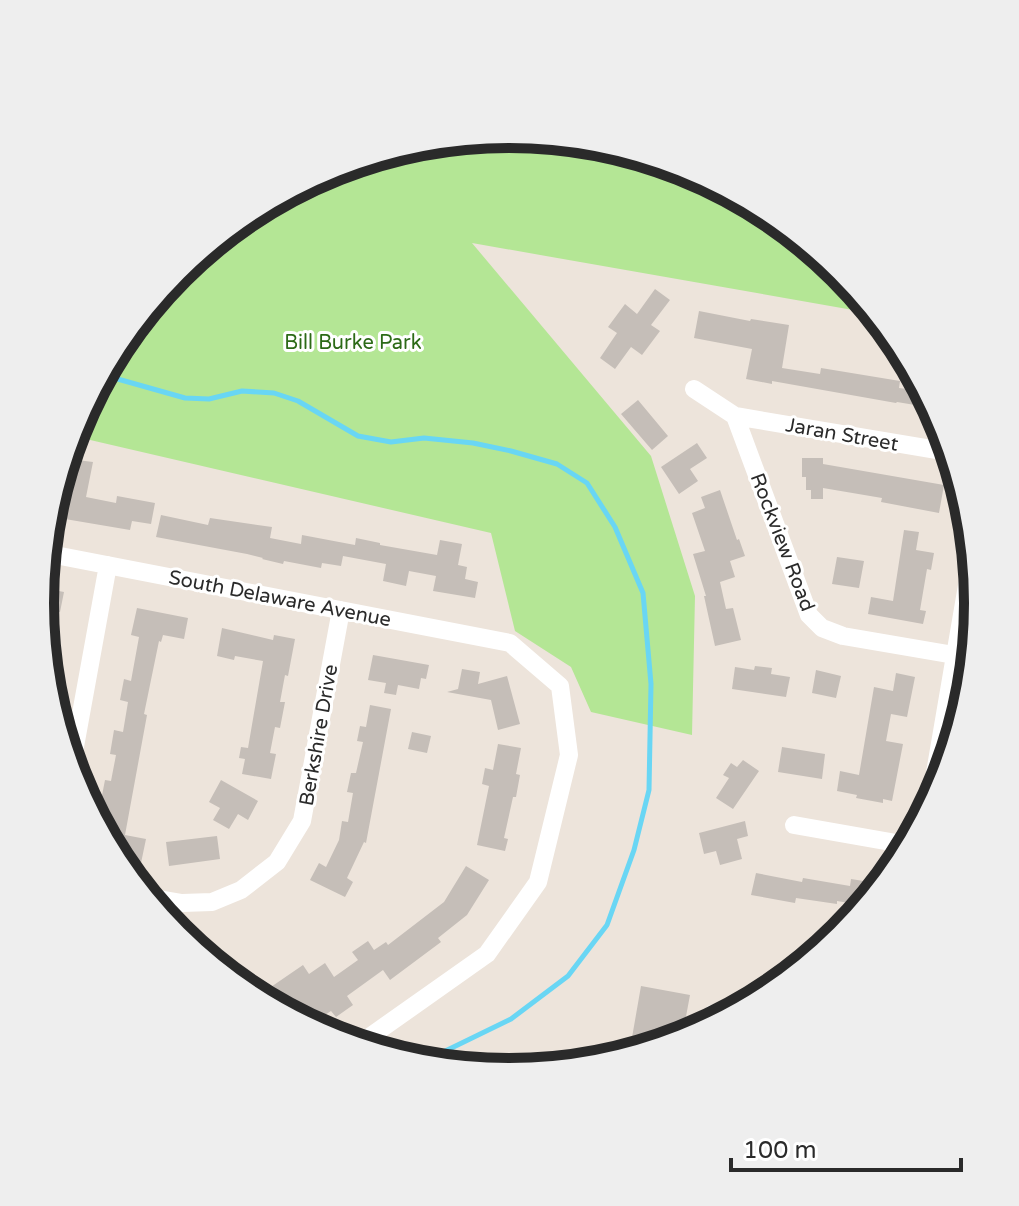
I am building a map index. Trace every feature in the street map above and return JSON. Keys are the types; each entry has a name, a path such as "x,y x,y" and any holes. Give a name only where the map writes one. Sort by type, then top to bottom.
{"street":[{"path":"694,389 735,416"},
{"name":"Jaran Street","path":"735,416 938,450"},
{"name":"Rockview Road","path":"735,416 809,615 822,628 843,636 954,655"},
{"name":"South Delaware Avenue","path":"57,555 510,643 560,686 569,755 538,882 487,954 370,1036"},
{"path":"76,742 108,565"},
{"path":"937,759 965,596"},
{"name":"Berkshire Drive","path":"165,900 212,902 241,890 277,862 302,821 341,610"},
{"path":"794,825 896,843"}],"green space":[{"name":"Bill Burke Park","path":"539,148 569,151 627,163 684,182 763,224 832,281 859,311 472,243 651,456 695,596 692,735 591,712 571,667 515,631 491,533 85,439 115,375 148,326 187,281 232,242 256,224 335,182 392,163 450,151"}],"building":[{"path":"655,289 670,300 651,325 660,331 642,355 631,347 615,369 600,358 617,333 608,327 625,304 637,314"},
{"path":"699,311 789,325 782,368 820,374 821,368 900,381 899,388 912,390 920,406 746,379 752,349 694,338"},
{"path":"638,400 668,436 652,450 621,414"},
{"path":"697,443 707,458 690,469 698,481 679,494 661,467"},
{"path":"802,458 823,458 823,464 944,485 939,513 881,502 882,498 823,488 823,499 811,499 811,490 806,490 806,477 802,477"},
{"path":"77,460 93,462 86,497 116,503 117,496 155,503 151,524 132,521 130,530 65,519"},
{"path":"720,490 745,556 730,561 735,577 720,582 726,609 733,608 741,640 715,646 706,596 693,554 705,551 692,513 705,508 701,497"},
{"path":"161,515 208,525 210,518 272,527 270,538 301,544 302,535 355,545 356,538 437,555 440,540 462,544 458,565 467,567 465,579 478,582 475,598 433,591 436,576 409,571 406,586 383,581 386,564 343,556 341,566 322,563 321,568 284,561 283,564 156,537"},
{"path":"904,530 919,532 916,550 934,553 931,570 927,569 920,610 926,611 923,624 868,614 871,597 893,601"},
{"path":"837,557 864,561 859,588 832,584"},
{"path":"54,590 64,592 60,612 54,611"},
{"path":"137,608 188,618 184,639 163,635 159,641 144,714 147,715 125,835 146,839 141,863 131,856 101,803 105,780 111,781 116,755 110,754 114,730 123,732 128,702 120,700 124,679 131,681 139,637 131,635"},
{"path":"222,628 273,640 274,635 295,639 280,702 285,702 280,728 275,727 270,753 276,754 271,779 242,774 245,759 239,758 241,747 248,748 263,661 217,656"},
{"path":"373,655 429,665 426,679 421,678 419,689 398,685 396,695 384,693 386,683 368,680"},
{"path":"755,666 772,668 771,674 790,677 786,697 732,689 735,667 754,670"},
{"path":"462,669 480,672 478,684 507,676 520,724 498,730 491,700 447,692 458,689"},
{"path":"816,670 841,676 836,698 812,693"},
{"path":"896,673 915,677 907,717 891,714 886,741 903,744 892,801 883,799 883,803 837,791 840,771 859,775 874,687 893,691"},
{"path":"370,705 391,709 366,843 347,878 353,882 345,897 310,880 319,863 326,867 339,840 342,821 348,822 353,793 347,792 351,773 356,773 363,742 357,741 360,726 366,727"},
{"path":"412,732 431,736 427,753 408,749"},
{"path":"498,744 521,748 516,774 520,775 504,838 508,839 505,851 477,845 489,786 482,784 485,768 493,770"},
{"path":"782,747 825,754 822,779 778,772"},
{"path":"743,760 759,771 733,809 716,798 729,778 723,775 731,763 737,767"},
{"path":"221,780 258,801 248,820 238,814 229,829 213,820 220,808 209,802"},
{"path":"745,821 748,836 737,839 742,859 720,865 716,851 704,854 699,833"},
{"path":"217,836 220,859 169,866 166,842"},
{"path":"466,866 489,880 467,915 438,938 441,942 390,980 383,970 347,996 353,1005 336,1017 331,1011 321,1018 268,989 303,965 309,974 325,963 334,977 358,960 352,952 368,941 374,950 386,942 388,945 444,902"},
{"path":"756,873 802,882 803,878 850,886 851,879 869,882 852,903 796,898 795,903 751,895"},
{"path":"641,986 690,995 685,1024 631,1042"}],"waterway":[{"path":"114,378 185,398 209,399 242,391 274,393 298,401 358,436 391,442 424,438 473,443 557,464 587,483 615,527 643,593 651,684 649,790 634,850 607,925 568,976 511,1019 440,1053"}]}
